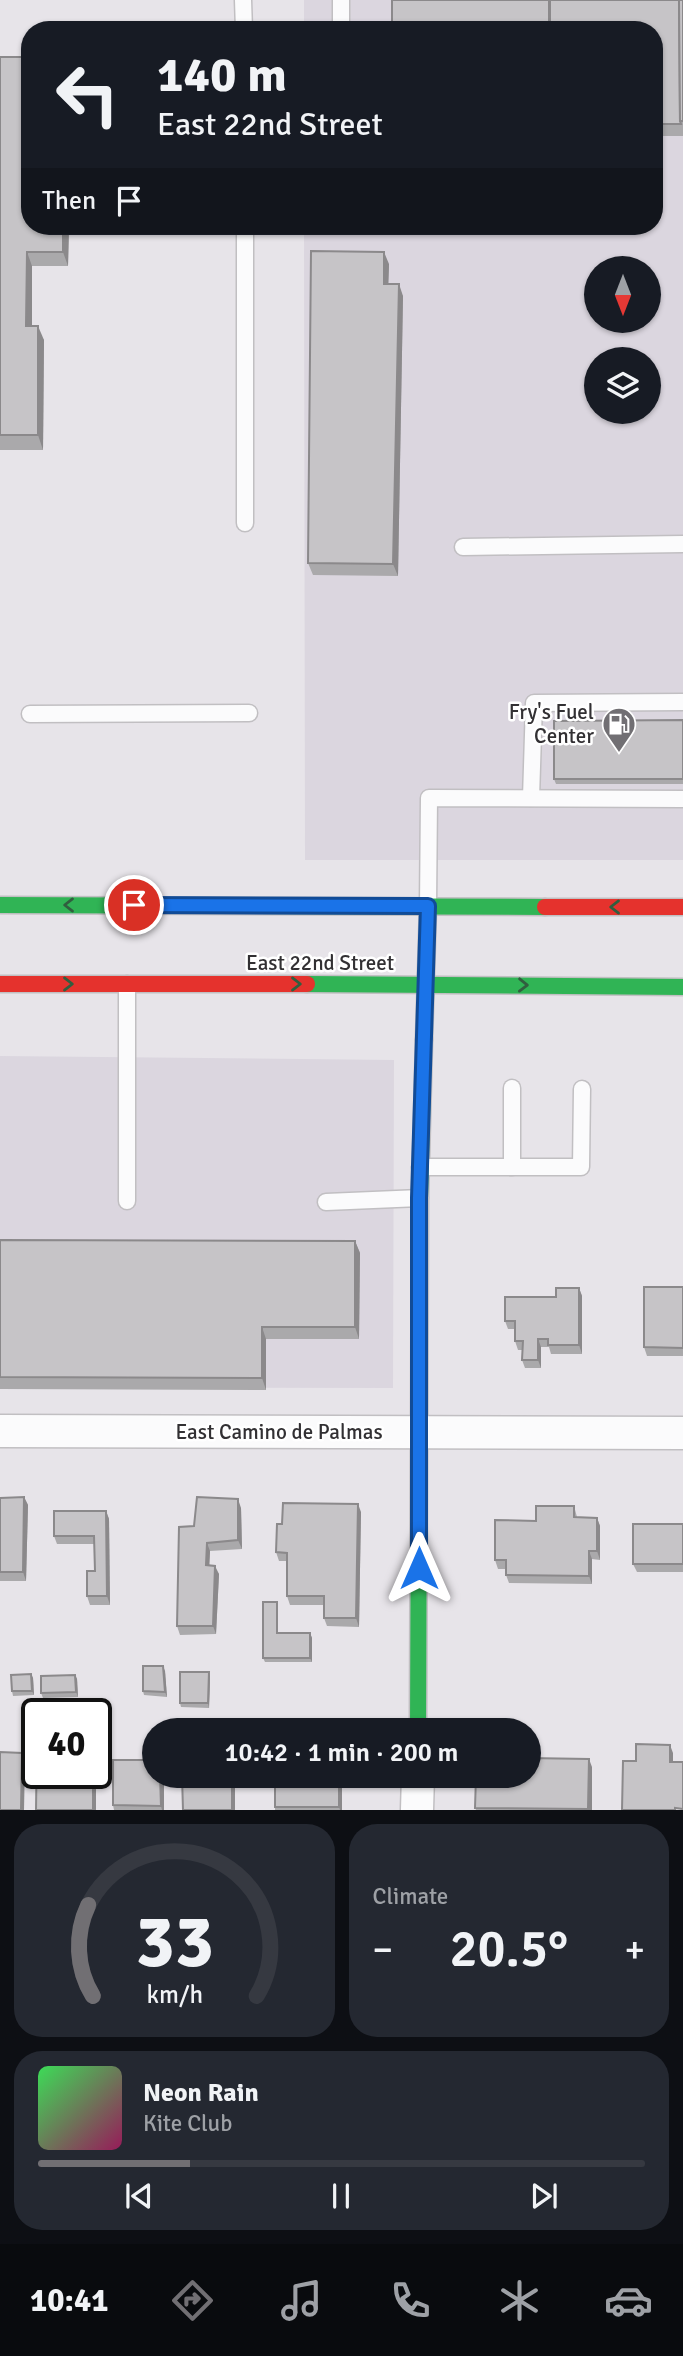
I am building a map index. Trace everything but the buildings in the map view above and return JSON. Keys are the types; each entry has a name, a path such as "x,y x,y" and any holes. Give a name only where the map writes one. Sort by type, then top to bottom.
{"main road":[{"path":"0,905 683,907"},
{"path":"418,1718 419,1198 428,906"},
{"name":"East 22nd Street","path":"0,984 683,987"}],"street":[{"name":"East Camino de Palmas","path":"0,1431 683,1433"},
{"path":"417,1810 418,1788"}],"lane":[{"path":"243,0 244,21"},
{"path":"341,0 341,21"},
{"path":"245,235 246,523"},
{"path":"463,547 683,544"},
{"path":"531,798 534,703 683,702"},
{"path":"30,714 249,713"},
{"path":"428,906 429,798 683,799"},
{"path":"127,984 127,1201"},
{"path":"512,1088 512,1167"},
{"path":"420,1167 582,1167 582,1089"},
{"path":"326,1202 419,1198"}],"shaded area":[{"path":"304,0 683,0 683,860 305,860 304,235 663,235 663,21 304,21"},
{"path":"0,1056 394,1060 393,1388 0,1387"}],"traffic: fast":[{"path":"0,905 545,907"},
{"path":"307,984 683,987"},
{"path":"418,1718 420,1198 424,1040"}],"traffic: slow":[{"path":"424,1040 428,906"}],"traffic: jam":[{"path":"545,907 683,907"},
{"path":"0,984 307,984"}],"place":[{"name":"Fry's Fuel Center","path":"619,754"}],"route":[{"path":"134,905 428,906 419,1198 419,1568"}]}
